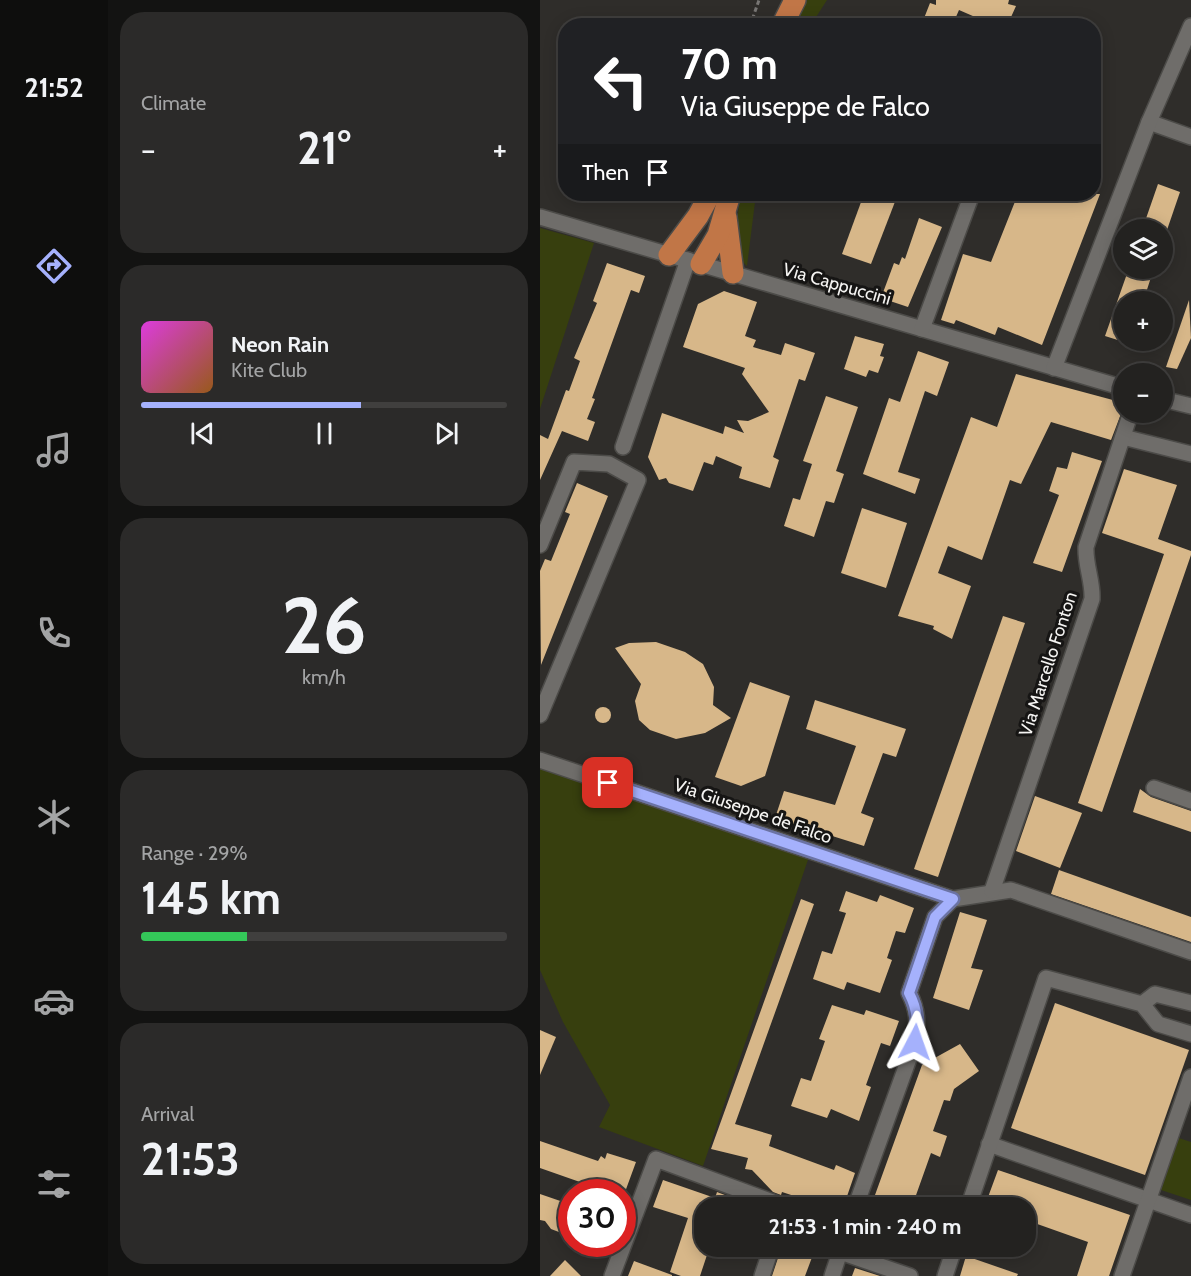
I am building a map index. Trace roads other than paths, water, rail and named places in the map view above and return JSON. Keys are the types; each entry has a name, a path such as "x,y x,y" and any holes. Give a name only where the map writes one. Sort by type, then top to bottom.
{"highway":[{"path":"786,18 795,0"},
{"path":"686,260 698,216 706,201"},
{"path":"686,260 718,235 728,201"},
{"path":"725,214 733,273"}],"street":[{"path":"1054,368 1149,122 1191,26"},
{"path":"1149,122 1191,136"},
{"path":"922,329 969,201"},
{"name":"Via Cappuccini","path":"540,217 1113,385"},
{"path":"623,447 686,260"},
{"path":"1173,402 1191,406"},
{"name":"Via Marcello Fonton","path":"992,891 1092,599 1093,585 1085,560 1086,547 1127,423"},
{"path":"1122,437 1191,454"},
{"path":"540,545 574,462 609,464 638,480 540,715"},
{"name":"Via Giuseppe de Falco","path":"540,760 953,899"},
{"path":"1154,788 1191,801"},
{"path":"859,1197 915,1042 918,1022 916,1006 909,993 935,917 953,899 992,891 1011,890 1191,952"},
{"path":"972,1197 1047,978 1143,1004 1158,1024 1191,1034"},
{"path":"1143,1004 1155,994 1191,1003"},
{"path":"1122,1276 1191,1077"},
{"path":"989,1144 1191,1215"},
{"path":"612,1276 656,1159 760,1197"},
{"path":"762,1276 768,1257"},
{"path":"832,1276 838,1257"},
{"path":"861,1257 910,1276"},
{"path":"945,1276 951,1257"}]}
